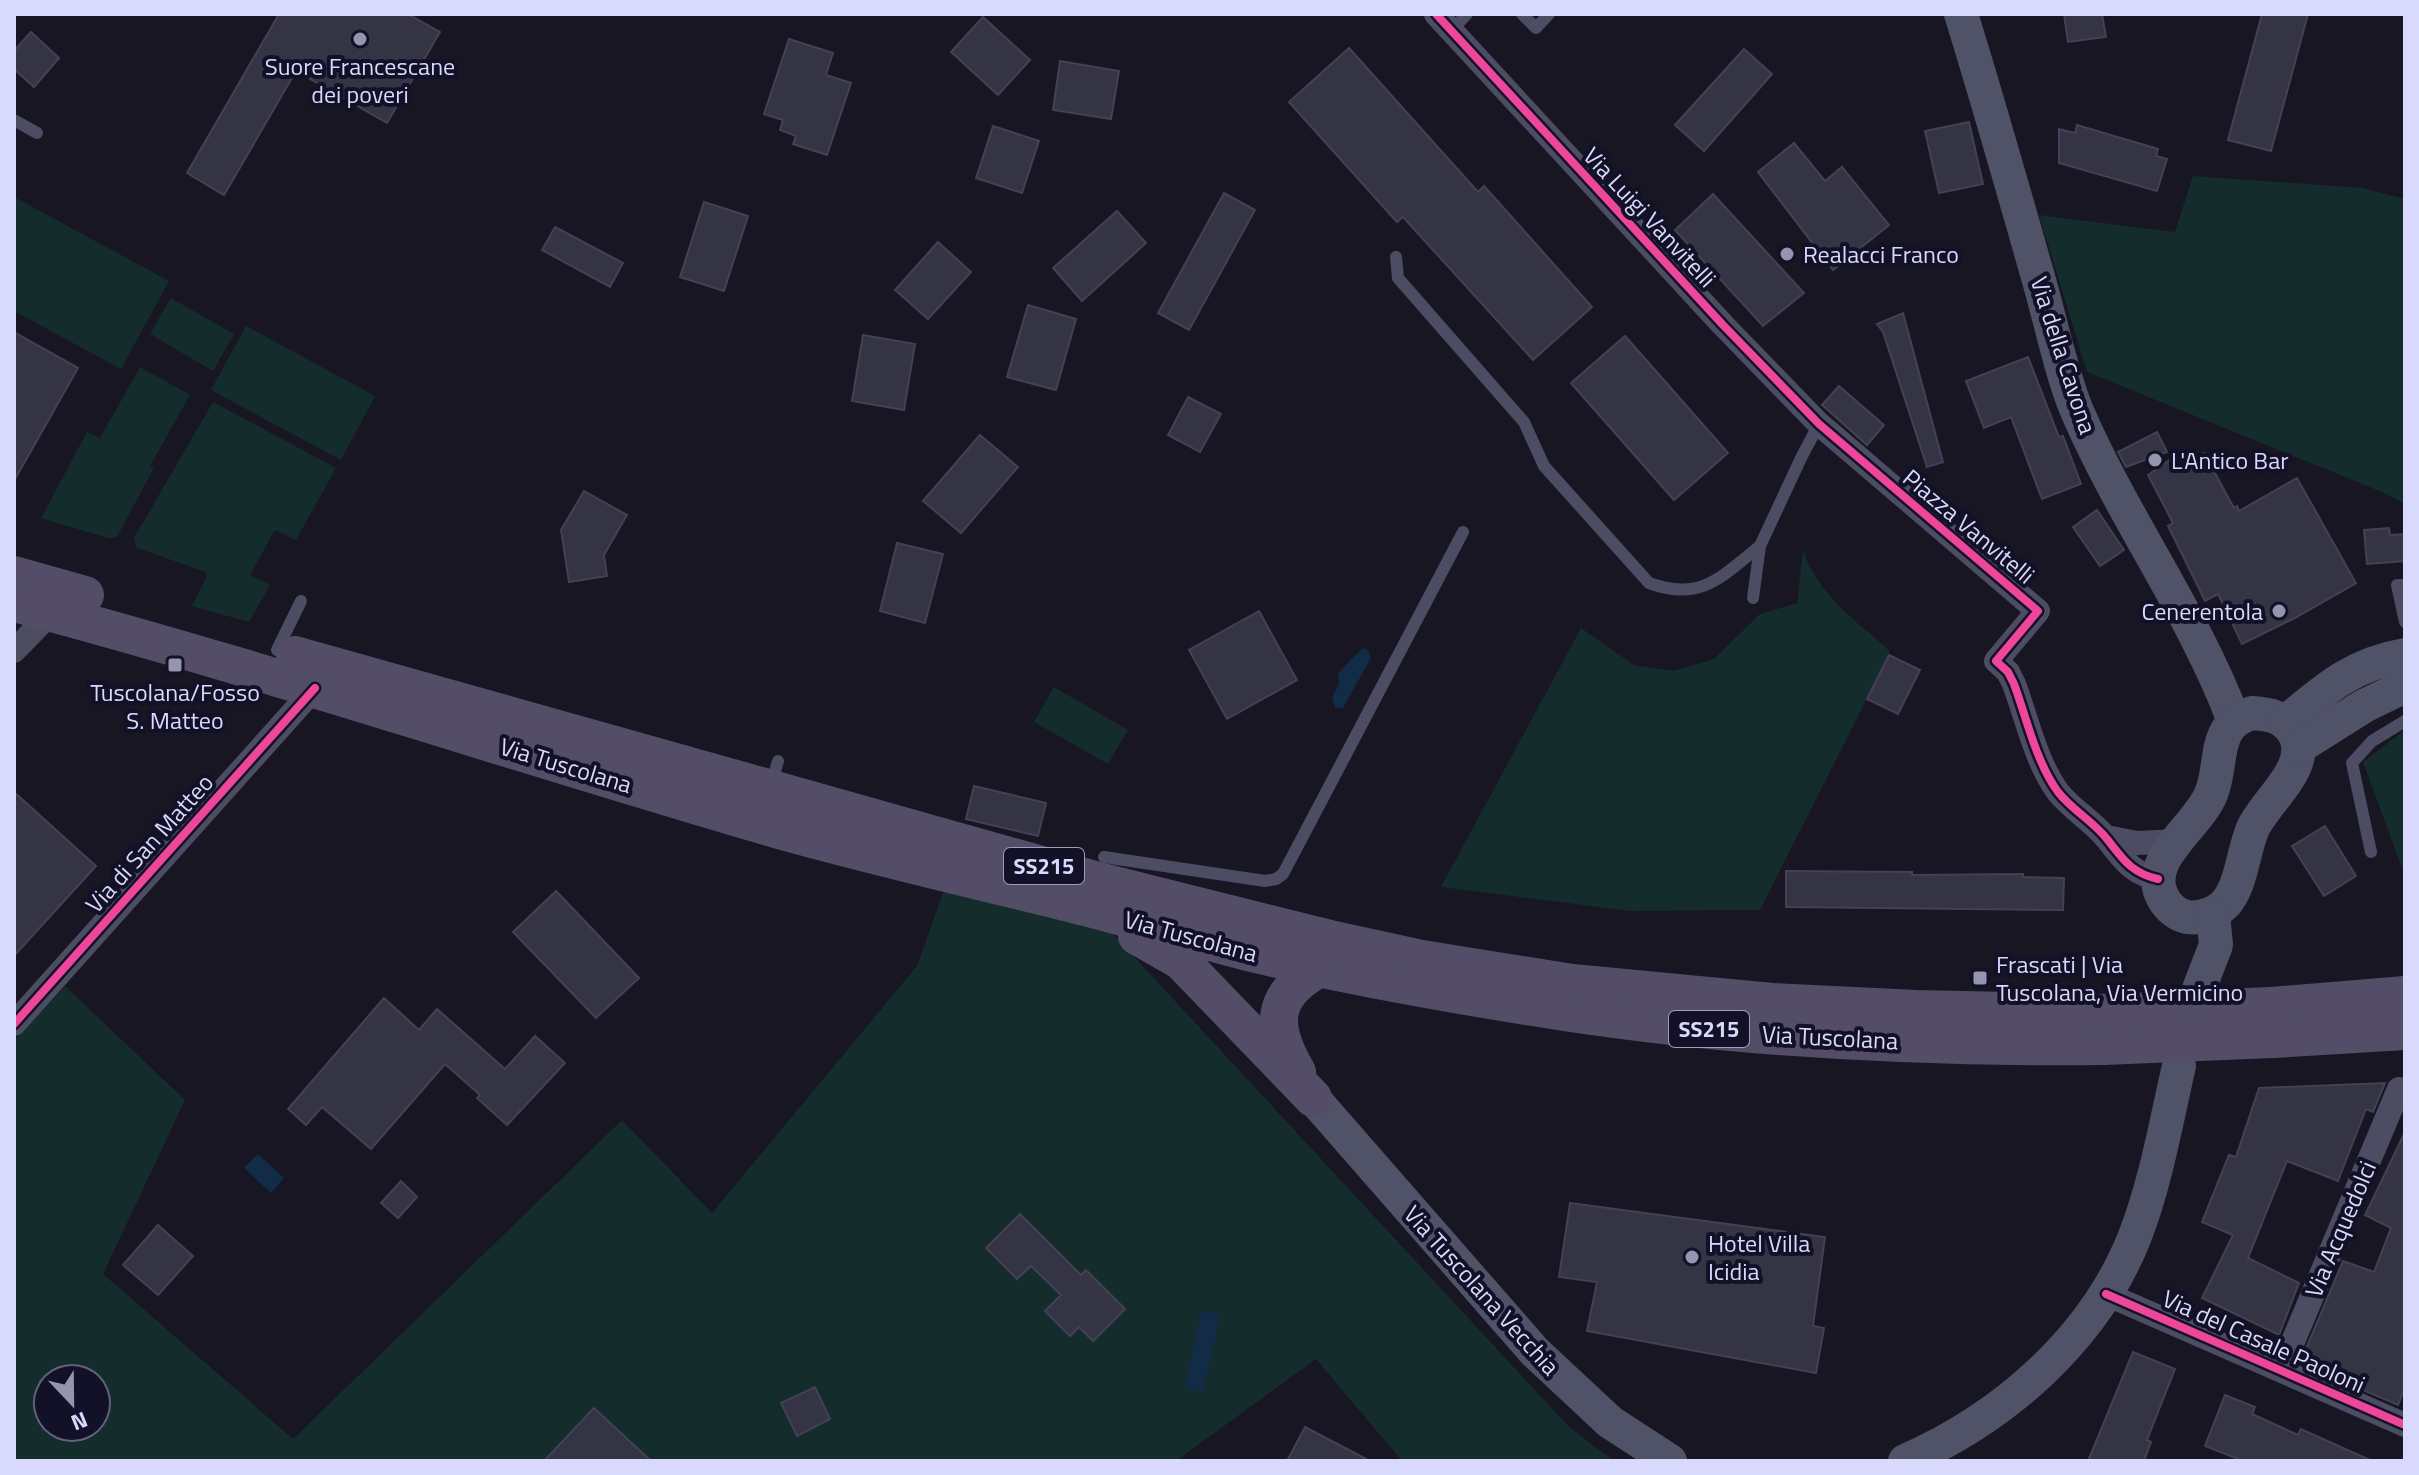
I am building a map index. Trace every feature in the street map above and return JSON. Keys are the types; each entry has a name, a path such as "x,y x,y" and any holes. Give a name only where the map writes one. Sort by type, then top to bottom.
{"main road":[{"name":"Via della Cavona","path":"1961,14 2076,408 2102,465 2190,621 2218,678 2234,721"},
{"name":"Via Tuscolana","path":"14,575 277,650 774,775 1342,942 1537,979 1772,1002 1916,1009 2102,1029 2272,1023 2405,1031"},
{"name":"Via Tuscolana","path":"14,603 315,688 782,831 1100,873 1246,952 1320,968 1540,1008 1677,1026 1811,1038 2033,1046 2102,1029"},
{"path":"2292,734 2348,672 2381,659 2405,655"},
{"path":"2292,734 2405,686"},
{"path":"2252,713 2268,714 2292,734 2297,763 2262,811 2226,903 2198,914 2165,903 2158,870 2164,856 2179,841 2211,795 2222,739 2234,721 2252,713"},
{"path":"1100,873 1313,1098"},
{"path":"1313,1098 1284,1048 1278,1017 1290,990 1305,976 1320,968"},
{"name":"Via Tuscolana","path":"2272,1023 2405,995"},
{"path":"1905,1461 1960,1432 2018,1392 2060,1351 2106,1294 2140,1222 2179,1066"},
{"name":"Via Tuscolana Vecchia","path":"1313,1098 1535,1352 1610,1422 1670,1461"}],"street":[{"name":"Via Luigi Vanvitelli","path":"1451,20 1723,325 1839,442"},
{"name":"Piazza Vanvitelli","path":"1839,442 2038,611 1996,661 2008,672 2014,684 2046,774 2060,794 2106,837"},
{"path":"14,651 51,613"},
{"name":"Via di San Matteo","path":"14,1024 315,688"},
{"path":"2106,837 2137,843 2179,841"},
{"path":"2106,837 2132,869 2143,876 2158,879"},
{"name":"Via Acquedolci","path":"2281,1370 2399,1089"},
{"name":"Via del Casale Paoloni","path":"2106,1294 2405,1425"}],"lane":[{"path":"1522,14 1536,28 1549,14"},
{"path":"14,120 37,133"},
{"path":"1396,257 1398,278 1524,422 1544,466 1649,583 1672,591 1694,589 1713,582 1760,546"},
{"path":"1753,598 1760,546 1819,424"},
{"path":"1100,873 1265,881 1283,874 1463,532"},
{"path":"2405,585 2397,585 2405,622"},
{"path":"277,650 301,601"},
{"path":"2371,852 2352,763 2372,741 2405,721"}],"green space":[{"path":"2193,176 2363,188 2405,199 2405,504 2087,372 2039,215 2175,232"},
{"path":"14,197 169,281 121,369 14,311"},
{"path":"171,298 234,334 213,371 150,334"},
{"path":"246,326 375,396 341,460 211,390"},
{"path":"140,367 190,395 150,466 154,468 119,533 115,538 108,538 41,518 87,432 100,438"},
{"path":"213,402 336,468 296,540 275,530 250,575 270,585 249,622 192,606 207,576 206,572 137,548 134,538"},
{"path":"1803,550 1828,593 1850,617 1889,650 1889,655 1760,910 1630,911 1441,887 1581,628 1634,665 1673,671 1714,659 1760,614 1797,603"},
{"path":"1054,687 1128,730 1108,764 1034,722"},
{"path":"2405,730 2405,876 2363,762"},
{"path":"950,873 1089,908 1569,1427 1614,1461 1402,1461 1316,1359 1176,1461 14,1461 14,1041 65,986 185,1100 103,1274 293,1439 622,1120 712,1213 917,966"}],"water":[{"path":"1364,648 1371,658 1343,708 1335,708 1332,698 1339,684 1338,674"},
{"path":"258,1154 284,1178 271,1193 244,1168"},
{"path":"1201,1311 1220,1315 1203,1392 1185,1388"}],"building":[{"path":"279,14 408,14 440,32 387,123 296,71 224,195 187,173"},
{"path":"2064,14 2102,14 2106,37 2068,42"},
{"path":"2262,14 2308,14 2271,151 2228,140"},
{"path":"983,17 1030,60 998,95 951,52"},
{"path":"31,32 59,58 34,87 14,69 14,51"},
{"path":"789,39 833,53 826,75 851,83 827,155 793,144 796,136 780,130 783,120 764,114"},
{"path":"1349,48 1478,192 1484,186 1592,307 1533,360 1403,217 1397,222 1289,102"},
{"path":"1744,49 1772,74 1704,151 1675,125"},
{"path":"1060,61 1119,71 1111,119 1053,110"},
{"path":"1969,122 1983,184 1939,193 1925,131"},
{"path":"2077,125 2158,149 2156,156 2167,159 2157,191 2059,163 2059,129 2075,133"},
{"path":"993,126 1039,141 1022,193 976,178"},
{"path":"1794,143 1825,181 1842,167 1889,225 1833,270 1758,172"},
{"path":"1224,193 1255,210 1189,330 1158,313"},
{"path":"1713,194 1804,293 1763,326 1675,230"},
{"path":"704,202 748,216 724,291 680,277"},
{"path":"1117,211 1146,243 1082,301 1053,268"},
{"path":"555,227 623,263 610,287 542,250"},
{"path":"938,242 971,272 928,319 895,290"},
{"path":"1028,305 1076,319 1056,390 1007,377"},
{"path":"1903,313 1943,462 1927,467 1883,332 1877,324"},
{"path":"14,332 78,368 14,481"},
{"path":"863,335 915,344 904,410 852,401"},
{"path":"1625,336 1728,453 1674,500 1571,383"},
{"path":"2028,357 2081,484 2042,499 2011,417 1984,428 1966,381"},
{"path":"1839,386 1884,425 1867,445 1822,405"},
{"path":"1188,397 1221,414 1200,452 1168,435"},
{"path":"2157,432 2167,452 2126,467 2118,452"},
{"path":"980,435 1018,467 961,533 923,501"},
{"path":"2204,453 2234,508 2237,506 2239,511 2297,478 2356,583 2242,644 2218,594 2205,601 2168,526 2173,523 2148,475 2171,459 2176,468"},
{"path":"584,491 627,515 604,555 607,576 569,582 561,530"},
{"path":"2097,510 2124,550 2100,566 2073,527"},
{"path":"2389,528 2390,535 2405,534 2405,561 2367,564 2364,530"},
{"path":"897,543 943,554 925,623 880,611"},
{"path":"1259,611 1297,680 1227,719 1189,650"},
{"path":"1889,655 1920,670 1898,714 1867,699"},
{"path":"974,786 1046,803 1038,836 966,819"},
{"path":"14,792 96,866 14,956"},
{"path":"2325,826 2356,876 2324,896 2292,846"},
{"path":"1786,871 1912,872 1912,875 2023,874 2023,877 2064,878 2063,910 1786,907"},
{"path":"556,891 639,978 596,1018 513,932"},
{"path":"384,998 419,1030 437,1009 505,1069 535,1036 565,1063 507,1125 477,1098 480,1095 445,1064 371,1149 322,1107 306,1125 288,1109"},
{"path":"2385,1083 2373,1112 2366,1109 2338,1181 2287,1161 2248,1258 2299,1283 2279,1335 2202,1298 2233,1235 2202,1222 2229,1155 2236,1157 2259,1088"},
{"path":"2405,1132 2405,1387 2398,1405 2300,1363 2343,1261 2374,1272 2391,1228 2365,1215"},
{"path":"401,1181 417,1197 398,1218 381,1203"},
{"name":"Hotel Villa Icidia","path":"1570,1203 1825,1237 1813,1326 1824,1328 1816,1373 1587,1331 1597,1282 1559,1277"},
{"path":"1020,1214 1081,1275 1086,1270 1125,1309 1093,1341 1079,1327 1070,1336 1045,1311 1061,1295 1031,1266 1017,1279 986,1248"},
{"path":"158,1225 193,1256 158,1295 123,1265"},
{"path":"2133,1352 2175,1369 2147,1440 2151,1442 2144,1461 2088,1461"},
{"path":"815,1387 830,1419 797,1436 781,1403"},
{"path":"2225,1395 2255,1407 2252,1414 2298,1435 2301,1429 2372,1461 2243,1461 2205,1446"},
{"path":"594,1408 651,1461 544,1461"},
{"path":"1305,1427 1370,1461 1287,1461"}],"cycle path":[{"path":"1436,14 1723,325 1819,424 2038,611 1996,661 2008,672 2014,684 2038,754 2058,792 2128,864 2158,879"},
{"path":"14,1024 315,688"},
{"path":"2106,1294 2405,1425"}],"place":[{"name":"Suore Francescane dei poveri","path":"360,39"},
{"name":"Realacci Franco","path":"1787,254"},
{"name":"L'Antico Bar","path":"2155,460"},
{"name":"Cenerentola","path":"2279,611"},
{"name":"Tuscolana/Fosso S. Matteo","path":"175,665"},
{"name":"Frascati | Via Tuscolana, Via Vermicino","path":"1980,978"},
{"name":"Hotel Villa Icidia","path":"1692,1257"}]}
